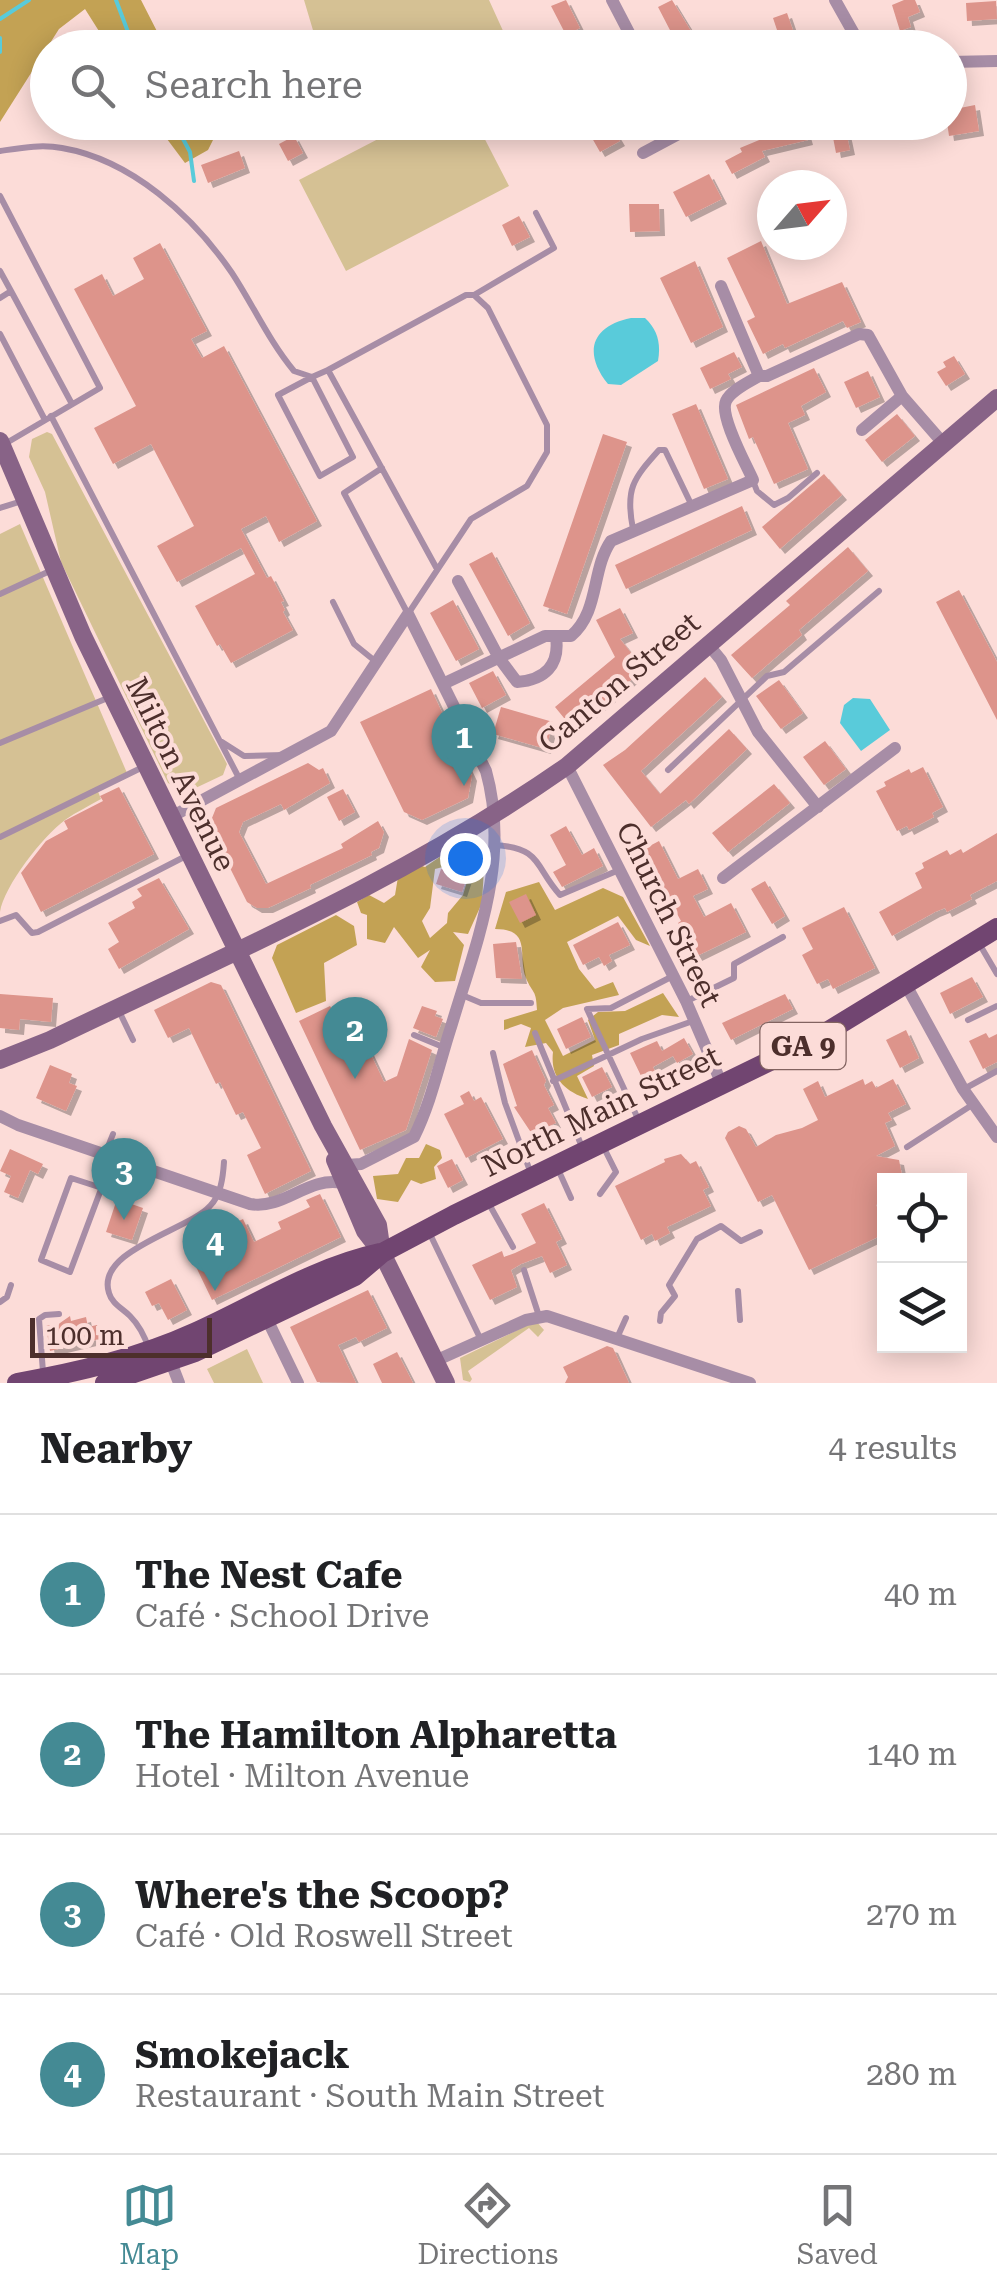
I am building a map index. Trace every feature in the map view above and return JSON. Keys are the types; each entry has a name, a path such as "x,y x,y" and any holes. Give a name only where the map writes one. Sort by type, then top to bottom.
{"main road":[{"name":"North Main Street","path":"382,1253 817,1038 997,928"},
{"name":"GA 9","path":"17,1383 161,1353 267,1318 355,1276 382,1253"},
{"name":"GA 9","path":"105,1383 346,1260 382,1253"}],"street":[{"path":"612,0 628,30"},
{"path":"836,0 852,30"},
{"path":"967,62 997,61"},
{"path":"644,153 662,140"},
{"path":"721,286 759,376"},
{"path":"445,683 545,636 571,636 588,614 608,545 752,480 724,415 725,402 733,393 759,376 767,376 859,334 868,335 902,396 944,443"},
{"path":"862,430 902,396"},
{"name":"Canton Street","path":"0,1060 118,1008 386,879 567,766 997,398"},
{"name":"Milton Avenue","path":"2,449 112,696 345,1174 378,1225 382,1253 446,1383"},
{"path":"458,581 512,679 523,683 551,668 558,653 556,637"},
{"path":"0,1116 218,1194 268,1205 345,1174 414,1138 493,881 496,845 486,771 408,614 331,731 170,817"},
{"path":"708,643 772,753 818,807"},
{"path":"723,878 895,748"},
{"name":"Church Street","path":"567,766 674,976 722,1087"},
{"path":"906,985 962,1089 997,1137"},
{"path":"435,1361 539,1316 554,1325 617,1338 651,1356 687,1368 750,1383"},
{"path":"267,1318 298,1383"},
{"path":"161,1353 179,1383"}],"lane":[{"path":"0,151 60,147 97,157 134,176 204,235 286,362 302,376 312,377"},
{"path":"0,196 100,388 2,449"},
{"path":"312,377 353,458 320,476 278,395 466,295 474,295 554,248 536,213"},
{"path":"0,271 72,404"},
{"path":"0,298 11,291"},
{"path":"382,468 344,493 408,614 471,518 527,486 540,467 548,444 548,425 488,308 474,295"},
{"path":"0,334 240,779"},
{"path":"328,370 437,570"},
{"path":"634,530 628,502 638,473 660,450 665,450 677,470 692,506"},
{"path":"752,480 757,491 774,505 817,473"},
{"path":"0,508 25,500"},
{"path":"0,594 54,569"},
{"path":"668,770 767,676 784,672 879,592"},
{"path":"333,602 354,644 376,662"},
{"path":"0,744 112,696"},
{"path":"219,740 244,756 275,752 285,755"},
{"path":"0,837 146,765"},
{"path":"496,845 534,855 560,895 620,870"},
{"path":"0,921 16,916 32,933 38,932 189,854"},
{"path":"686,1001 734,978 734,964 784,937"},
{"path":"978,940 997,974"},
{"path":"641,1126 587,1009 611,1008 674,976"},
{"path":"460,995 481,1003 530,1003"},
{"path":"968,1020 997,1006"},
{"path":"118,1008 133,1040"},
{"path":"554,1080 694,1020"},
{"path":"535,1033 554,1080 593,1149 616,1172 600,1194"},
{"path":"414,1035 444,1047"},
{"path":"493,1052 505,1103 532,1177"},
{"path":"962,1089 997,1070"},
{"path":"907,1147 973,1104"},
{"path":"102,1188 71,1178 41,1260 70,1272 102,1188 113,1134"},
{"path":"161,1353 131,1316 114,1303 108,1291 112,1270 142,1245 211,1206 218,1194 224,1162"},
{"path":"556,1166 571,1198"},
{"path":"486,1199 512,1247"},
{"path":"660,1317 676,1296 669,1285 697,1239 721,1226 741,1242 760,1232"},
{"path":"427,1229 482,1340"},
{"path":"524,1270 539,1316"},
{"path":"0,1302 7,1297 11,1285"},
{"path":"738,1291 740,1320"},
{"path":"44,1378 37,1326 45,1315 59,1314"},
{"path":"617,1338 626,1318"}],"shaded area":[{"path":"0,0 141,0 156,30 98,30 85,9 58,30 30,30 30,75 0,122"},
{"path":"304,0 489,0 503,30 313,30"},
{"path":"168,140 213,140 208,150 185,163"},
{"path":"376,140 485,140 509,186 346,271 299,180"},
{"path":"47,432 52,434 227,764 223,775 185,793 168,783 61,562 45,492 29,457 32,439"},
{"path":"20,524 127,773 97,789 101,799 65,820 46,837 17,876 0,912 0,534"},
{"path":"444,854 456,856 451,865 435,869 430,908 422,921 430,938 447,923 448,913 463,895 472,865 484,867 482,903 468,934 453,932 464,945 455,981 435,982 421,967 430,950 418,958 394,927 385,943 367,939 367,915 361,913 357,902 369,895 384,903 395,895 398,877 419,865 425,867"},
{"path":"539,882 555,910 603,888 623,897 650,946 636,940 618,916 567,942 579,969 595,989 613,982 619,995 563,1008 545,1020 563,1056 595,1040 588,1020 598,1012 625,1011 663,993 679,1017 662,1015 619,1034 619,1045 592,1055 594,1066 577,1076 588,1099 560,1082 553,1052 546,1043 525,1047 531,1028 521,1024 504,1030 504,1020 537,1010 537,1003 526,978 519,939 507,930 495,929 506,892"},
{"path":"336,915 354,926 357,945 324,963 326,1001 296,1013 272,958 277,945"},
{"path":"426,1144 440,1150 442,1158 434,1167 436,1179 421,1184 411,1180 398,1202 377,1199 373,1176 398,1174 406,1158 419,1158"},
{"path":"536,1321 544,1330 538,1337 529,1328 468,1371 470,1382 463,1380 460,1358"},
{"path":"247,1349 263,1383 214,1383 207,1369"}],"water":[{"path":"631,318 645,318 653,327 659,343 658,361 621,385 608,384 595,362 595,342 607,327"},
{"path":"853,698 870,699 890,730 861,751 840,723 844,705"}],"building":[{"path":"566,0 580,28 563,30 551,6"},
{"path":"672,0 690,30 670,30 658,7"},
{"path":"915,0 920,12 908,17 911,27 900,30 892,5"},
{"path":"996,1 997,19 967,21 966,3"},
{"path":"787,13 793,30 777,30 773,18"},
{"path":"975,105 979,131 967,133 967,107"},
{"path":"296,140 303,153 288,161 279,144"},
{"path":"593,140 620,141 600,152"},
{"path":"759,140 808,140 762,151 765,157 732,174 725,161 742,152 740,148"},
{"path":"833,140 848,140 850,150 836,153"},
{"path":"239,151 245,168 208,183 201,165"},
{"path":"709,174 722,199 686,217 673,192"},
{"path":"629,204 659,204 660,231 630,232"},
{"path":"519,216 530,237 512,246 502,225"},
{"path":"160,243 207,331 191,339 202,358 224,346 317,521 279,542 266,516 241,529 284,601 283,612 293,630 231,663 195,606 255,574 241,548 177,582 157,546 194,526 151,444 113,464 94,428 136,406 74,289 102,274 113,296 144,279 133,258"},
{"path":"757,243 757,260 769,260 787,304 842,282 861,322 847,328 843,321 763,354 747,321 755,317 727,258"},
{"path":"695,261 723,327 691,343 660,278"},
{"path":"734,352 742,367 728,374 731,379 710,389 700,368"},
{"path":"954,356 965,374 946,386 937,372 946,367 943,362"},
{"path":"814,368 826,392 801,406 805,415 788,423 808,469 774,484 753,437 749,439 736,405"},
{"path":"868,371 880,397 856,408 844,382"},
{"path":"696,404 728,479 704,489 672,414"},
{"path":"897,414 915,436 882,462 865,440"},
{"path":"603,434 627,442 567,614 543,606"},
{"path":"824,474 842,495 780,549 762,527"},
{"path":"742,506 752,530 626,589 615,565"},
{"path":"848,547 868,571 799,630 802,635 752,678 731,655 790,605 786,601"},
{"path":"492,552 530,623 508,636 469,564"},
{"path":"959,590 997,662 997,720 936,602"},
{"path":"453,600 479,649 456,661 430,613"},
{"path":"620,608 633,633 620,639 644,669 573,729 555,707 615,657 596,620"},
{"path":"493,671 506,695 482,708 469,683"},
{"path":"705,677 722,697 641,771 660,794 729,729 747,749 689,804 686,800 651,827 603,765 625,750"},
{"path":"779,680 803,713 781,729 756,696"},
{"path":"431,689 472,776 468,798 422,820 404,812 360,722"},
{"path":"501,707 553,722 546,749 493,734"},
{"path":"825,741 846,769 824,785 803,757"},
{"path":"308,763 319,770 323,768 330,783 284,810 281,804 243,822 239,832 266,884 343,848 341,844 378,821 384,832 379,848 310,885 311,888 268,908 257,908 247,902 210,828 212,818 216,808"},
{"path":"923,767 943,807 932,813 934,817 909,830 907,826 897,831 876,791 886,786 884,782 909,769 911,773"},
{"path":"774,784 790,803 728,852 712,833"},
{"path":"119,787 154,854 41,912 21,873 46,841 68,829 64,821 103,801 100,796"},
{"path":"343,789 355,812 339,821 327,797"},
{"path":"566,826 582,855 594,848 603,866 562,887 553,872 566,865 550,835"},
{"path":"997,833 997,881 970,895 972,899 947,912 945,908 935,912 892,936 879,912 922,888 915,873 924,868 922,863 947,850 950,855 961,849 963,853"},
{"path":"659,841 678,879 698,869 708,889 693,896 704,917 731,903 746,932 697,956 693,949 688,951 681,937 685,935 678,923 681,921 642,850"},
{"path":"441,869 467,877 462,892 436,884"},
{"path":"159,878 189,929 119,969 108,949 119,942 108,923 135,908 132,902 142,896 137,889"},
{"path":"765,881 785,916 772,924 751,889"},
{"path":"526,894 536,915 520,923 509,902"},
{"path":"844,907 875,968 833,989 828,979 817,984 802,955 813,949 802,928"},
{"path":"618,922 630,945 609,955 612,961 604,966 599,957 583,965 573,945"},
{"path":"516,942 522,979 496,978 493,944"},
{"path":"972,977 983,997 950,1014 940,993"},
{"path":"211,982 221,985 311,1171 265,1194 247,1155 261,1148 243,1112 236,1115 220,1082 216,1084 189,1028 168,1038 154,1010"},
{"path":"0,994 53,998 51,1022 20,1019 19,1030 0,1028"},
{"path":"785,994 793,1009 731,1040 722,1023"},
{"path":"353,1002 362,1022 357,1025 384,1082 397,1076 409,1039 432,1050 406,1130 360,1150 299,1021 330,1006 334,1012"},
{"path":"422,1006 437,1011 435,1016 443,1019 436,1037 413,1028"},
{"path":"582,1017 591,1037 566,1049 557,1029"},
{"path":"906,1030 919,1058 900,1068 886,1040"},
{"path":"986,1033 989,1038 997,1034 997,1062 983,1069 969,1041"},
{"path":"684,1038 693,1054 677,1063 673,1056 653,1067 657,1075 644,1082 630,1053 657,1041 662,1051"},
{"path":"532,1050 554,1105 548,1108 556,1123 532,1134 514,1107 517,1106 503,1064"},
{"path":"50,1065 72,1074 69,1083 77,1086 66,1111 36,1098"},
{"path":"602,1067 612,1087 592,1097 582,1077"},
{"path":"863,1079 865,1085 872,1081 876,1088 893,1079 906,1104 888,1113 892,1120 885,1123 895,1146 876,1156 899,1160 902,1173 877,1173 877,1237 809,1270 772,1195 758,1202 725,1138 739,1126 746,1129 756,1147 776,1135 818,1120 803,1089 818,1081 825,1097"},
{"path":"469,1091 474,1101 481,1097 503,1139 466,1158 444,1114 464,1104 460,1096"},
{"path":"10,1149 43,1164 38,1174 30,1170 18,1198 4,1192 11,1176 0,1171"},
{"path":"681,1154 690,1164 696,1161 709,1187 703,1190 711,1206 667,1227 670,1233 655,1241 652,1234 641,1240 615,1186"},
{"path":"452,1159 463,1180 448,1188 437,1166"},
{"path":"320,1194 341,1237 212,1300 186,1246 243,1219 254,1242 281,1229 278,1222 310,1207 306,1200"},
{"path":"117,1199 143,1208 132,1240 106,1232"},
{"path":"544,1203 562,1239 556,1242 567,1265 550,1273 542,1256 521,1264 511,1270 517,1287 490,1300 472,1265 502,1251 504,1257 536,1243 521,1214"},
{"path":"171,1279 187,1310 168,1320 159,1303 152,1306 145,1292"},
{"path":"368,1290 387,1328 359,1342 356,1337 338,1345 356,1383 317,1382 290,1327"},
{"path":"70,1316 71,1321 86,1317 88,1327 97,1325 100,1339 50,1351 46,1326"},
{"path":"607,1346 613,1348 629,1383 565,1383 568,1377 563,1367"},
{"path":"397,1352 413,1383 382,1383 373,1364"}],"waterway":[{"path":"0,19 29,0"},
{"path":"116,0 127,30"},
{"path":"0,38 0,52"},
{"path":"184,140 190,152 194,181"}],"place":[{"name":"The Nest Cafe","path":"464,786"},
{"name":"The Hamilton Alpharetta","path":"355,1079"},
{"name":"Where's the Scoop?","path":"124,1220"},
{"name":"Smokejack","path":"215,1291"}]}
